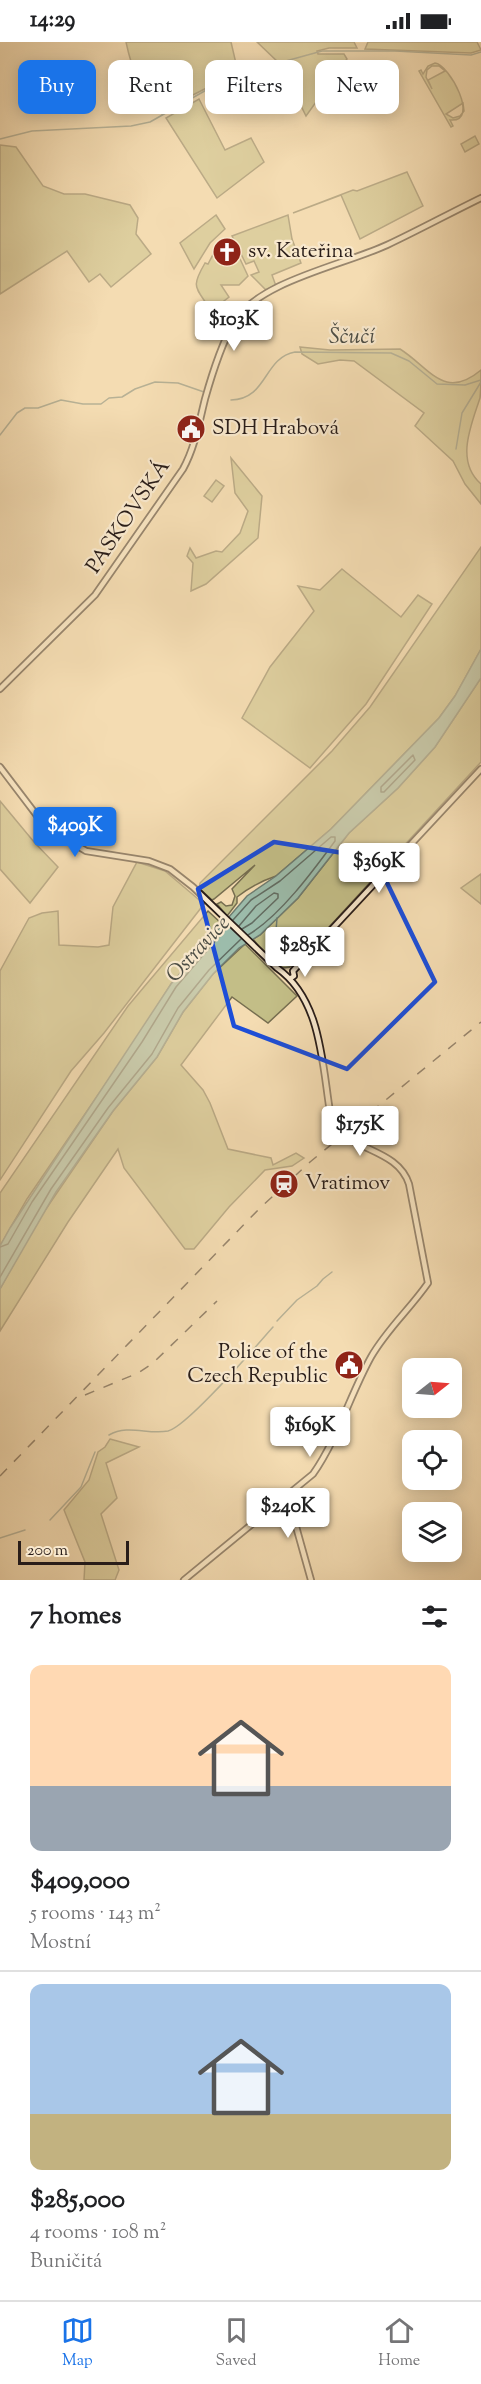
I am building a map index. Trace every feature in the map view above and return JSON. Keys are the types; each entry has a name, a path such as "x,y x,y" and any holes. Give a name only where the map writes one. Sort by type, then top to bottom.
{"main road":[{"name":"PASKOVSKÁ","path":"0,689 95,595 180,473 193,446 207,393 224,346 235,322 245,308 266,294 308,275 388,245 481,198"},
{"path":"0,767 38,817 64,839 86,850 149,861 170,869 188,883 277,968 291,978 308,1006 315,1023 332,1121 347,1138 394,1162 406,1177 428,1283 371,1357 322,1462 313,1474 184,1580"},
{"path":"286,973 289,970 293,971 481,769"},
{"path":"291,978 294,976 293,971"},
{"path":"290,1495 290,1505 311,1580"}],"highlighted area":[{"path":"274,842 375,858 435,982 347,1069 234,1026 198,889"}],"shaded area":[{"path":"126,42 231,42 235,60 205,60 205,89 193,95 193,60 131,60"},
{"path":"257,42 354,42 357,48 329,48 317,51 318,54 344,54 347,59 315,60 315,103 306,116 303,110 303,60 276,60"},
{"path":"368,42 477,42 481,50 471,53 365,49"},
{"path":"435,63 441,66 448,73 463,103 446,114 453,118 462,113 459,118 450,120 453,126 451,127 419,71 421,70 423,74 428,66","holes":["432,66 439,66 445,71 428,80 432,89 426,77 427,70"]},
{"path":"199,99 225,150 251,138 264,162 217,198 166,118 173,114 193,114 193,102"},
{"path":"475,136 479,144 465,152 461,144"},
{"path":"0,145 16,147 43,186 64,194 85,194 130,205 138,218 136,234 151,254 111,287 100,274 89,282 67,251 0,294"},
{"path":"407,172 423,206 360,239 341,195 293,213 353,190 357,191"},
{"path":"216,215 225,229 210,243 194,269 180,243"},
{"path":"288,215 292,239 301,263 272,275 276,286 266,290 251,275 259,272 254,261 246,264 232,236"},
{"path":"228,239 234,246 248,276 239,285 221,285 229,297 211,311 196,283 205,263 208,264 217,247"},
{"path":"300,347 330,350 400,349 429,372 447,382 468,379 481,370 480,398 467,443 467,454 473,475 481,484 481,504 465,484 453,461 415,426 424,413 354,361 340,360 318,364 302,354"},
{"path":"231,458 262,496 258,538 206,584 191,591 193,563 187,556 190,548 196,558 216,551 222,552 240,533 248,511 235,493"},
{"path":"216,480 224,486 212,502 204,496"},
{"path":"481,547 481,649 455,696 439,718 331,829 276,876 246,890 237,897 237,903 227,916 217,904 221,902 226,906 232,905 235,896 232,889 255,865 212,900 199,888 200,883 332,751 370,707"},
{"path":"342,569 401,617 418,595 432,604 366,704 310,768 242,718 270,667 314,611 298,586 320,590"},
{"path":"481,678 481,762 294,965 286,968 273,962 274,958 281,963 288,954 279,944 264,953 253,939 298,898 349,833 398,788 435,747"},
{"path":"0,801 58,867 30,903 0,869"},
{"path":"137,862 165,871 204,904 104,1033 71,1071 0,1180 0,971 29,918 42,913 58,911 59,945 98,947 109,945 113,907"},
{"path":"481,874 481,904 461,888"},
{"path":"208,911 222,924 171,984 137,1038 27,1199 0,1246 0,1193 128,1006"},
{"path":"245,944 297,996 268,1023 232,997 181,1065 203,1090 228,1149 271,1158 273,1165 296,1153 304,1158 292,1166 265,1170 229,1207 194,1249 185,1249 124,1168 118,1149 68,1222 0,1331 0,1289 37,1222 113,1111 157,1057 183,1012 213,974"},
{"path":"110,1439 139,1447 106,1463 117,1498 101,1514 119,1570 115,1580 84,1580 85,1562 64,1510 89,1480 98,1452"}],"water":[{"path":"481,649 481,678 435,747 398,788 349,833 298,898 260,935 239,948 213,974 183,1012 157,1057 113,1111 56,1192 0,1289 0,1246 10,1228 171,984 247,896 276,876 331,829 439,718 455,696"}],"waterway":[{"path":"0,139 32,131 131,126 150,122 231,76 322,51 395,51 471,55 481,52"},
{"name":"Ščučí","path":"231,400 243,398 252,393 277,362 295,352 391,353 409,361 437,384 465,385 481,380"},
{"name":"Ščučí","path":"0,435 17,413 25,408 38,408 61,400 101,404 109,398 122,397 135,389 155,382 178,383 204,392"},
{"path":"456,449 462,413 481,382"},
{"path":"272,935 276,931 277,918"},
{"path":"277,1321 297,1300 332,1272"},
{"path":"109,1435 123,1430 161,1432 178,1426 222,1384 273,1327"},
{"path":"50,1520 81,1487 95,1452"},
{"path":"0,1538 25,1530"}],"railway":[{"path":"0,1476 259,1209 310,1162 481,1022"},
{"path":"85,1395 138,1373 153,1363 217,1301"}],"place":[{"name":"sv. Kateřina","path":"227,252"},
{"name":"SDH Hrabová","path":"191,429"},
{"name":"Vratimov","path":"284,1184"},
{"name":"Police of the Czech Republic","path":"349,1365"}],"water label":[{"name":"Ostravice","path":"199,950"}]}
